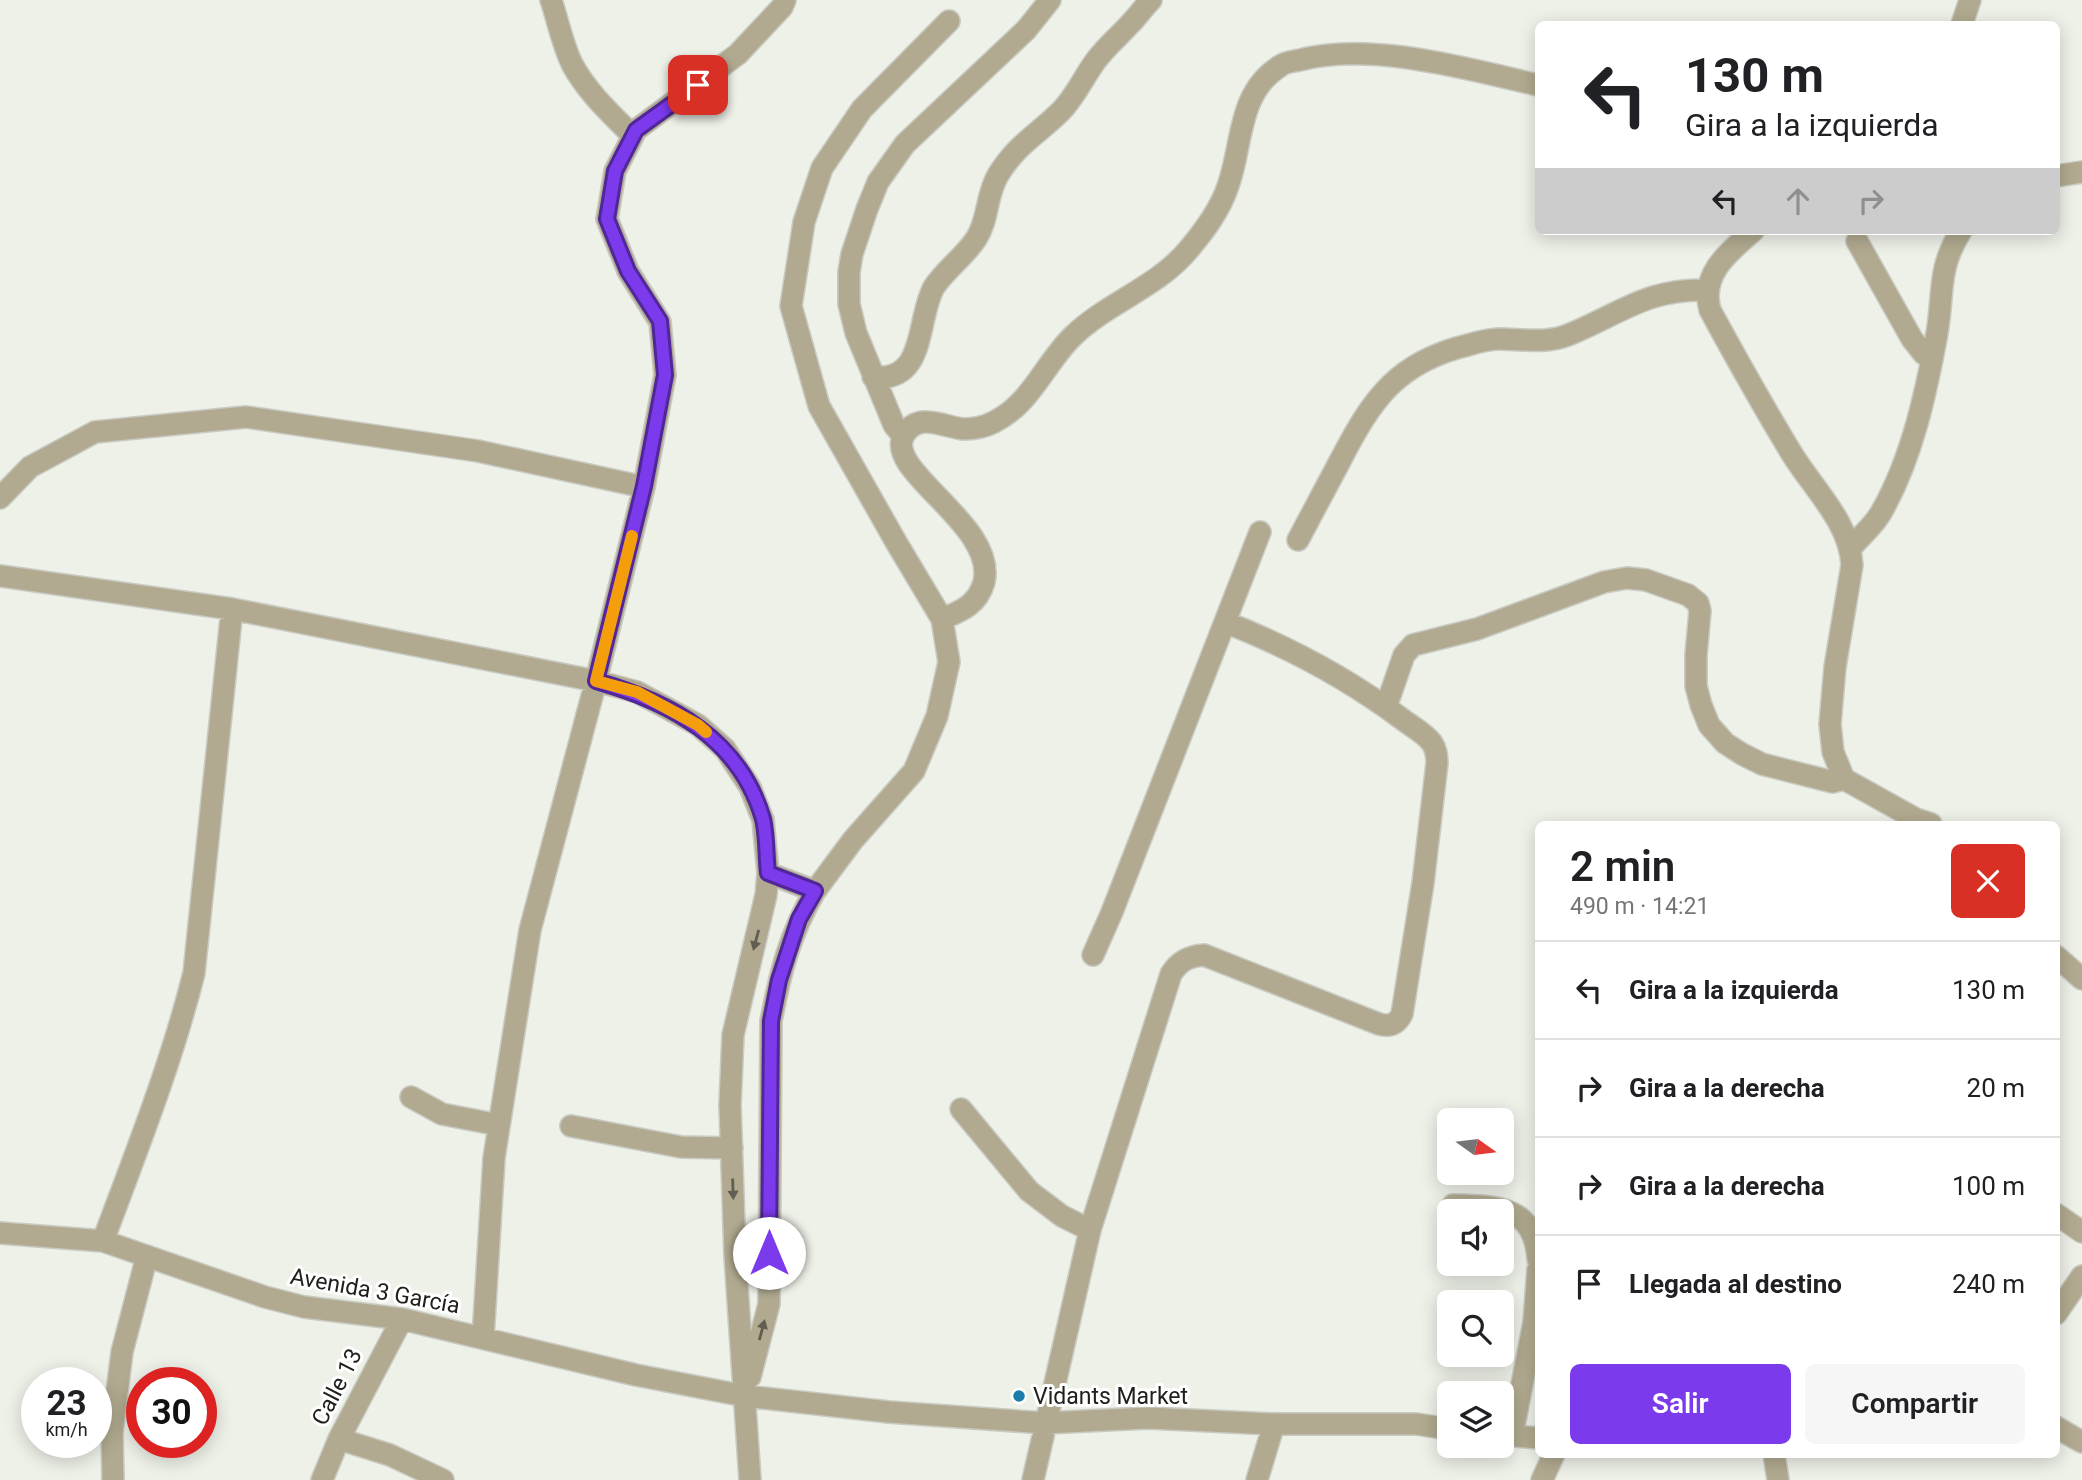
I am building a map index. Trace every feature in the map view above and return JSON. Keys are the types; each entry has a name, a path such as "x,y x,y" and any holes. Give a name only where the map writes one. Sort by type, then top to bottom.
{"street":[{"path":"551,0 566,49 579,76 633,136"},
{"path":"483,1338 494,1158 530,930 644,486 665,375 660,321 628,271 607,219 615,171 636,130 738,54 782,7 785,0"},
{"path":"905,433 894,425 852,319 848,290 852,254 878,181 905,144 1026,30 1050,0"},
{"path":"873,377 899,373 911,361 929,297 943,274 975,240 987,215 990,190 1002,169 1026,140 1061,111 1098,58 1151,0"},
{"path":"1963,21 1970,0"},
{"path":"745,1396 769,1304 771,1021 779,980 799,919 815,891 853,840 915,771 937,716 949,662 942,619 819,406 791,306 804,222 822,168 862,109 949,21"},
{"path":"942,619 964,610 976,600 985,578 984,557 968,529 907,463 901,447 905,433 914,425 928,422 973,428 992,424 1004,417 1020,403 1071,337 1101,312 1175,264 1206,228 1219,207 1233,171 1247,107 1260,86 1281,65 1332,54 1371,53 1535,84"},
{"path":"2060,175 2082,172"},
{"path":"1749,235 1722,260 1709,281 1706,295 1710,310 1748,379 1851,548 1852,565 1835,667 1830,724 1833,752 1844,779 1922,821"},
{"path":"1851,548 1882,512 1906,457 1932,358 1941,309 1940,294 1945,264 1959,235"},
{"path":"1857,241 1918,349 1932,358"},
{"path":"1298,540 1366,414 1391,383 1417,365 1449,350 1482,341 1539,341 1566,335 1661,293 1688,289 1707,290"},
{"path":"0,498 30,467 95,432 246,417 478,451 644,486"},
{"path":"1093,955 1260,532"},
{"path":"0,576 232,609 596,681 637,692 698,725 725,749 750,787 763,820 768,873 762,916 733,1035 730,1105 735,1255 750,1480"},
{"path":"1386,707 1404,655 1413,645 1502,621 1604,582 1627,578 1646,580 1688,595 1698,603 1700,611 1696,686 1700,705 1709,725 1725,743 1762,764 1832,782 1844,779"},
{"path":"103,1241 163,1081 194,973 232,609"},
{"path":"1033,1480 1090,1230 1171,974 1181,962 1195,956 1213,958 1379,1024 1391,1025 1400,1019 1413,958 1437,755 1430,740 1328,669 1225,622"},
{"path":"768,873 815,891"},
{"path":"2060,960 2082,979"},
{"path":"411,1097 442,1114 499,1125"},
{"path":"961,1110 1029,1191 1062,1216 1090,1230"},
{"path":"571,1126 681,1147 732,1148"},
{"path":"1514,1215 1519,1216 1533,1232 1535,1243"},
{"path":"2060,1217 2082,1232"},
{"name":"Avenida 3 García","path":"0,1233 103,1241 265,1297 304,1307 402,1319 636,1375 745,1396 889,1412 1045,1423 1148,1418 1274,1424 1416,1424 1437,1427"},
{"path":"113,1480 112,1432 122,1352 147,1256"},
{"path":"2060,1308 2082,1276"},
{"path":"1514,1406 1535,1311"},
{"name":"Calle 13","path":"322,1480 339,1439 402,1319"},
{"path":"1257,1480 1274,1424"},
{"path":"2060,1429 2082,1442"},
{"path":"1514,1436 1535,1438"},
{"path":"339,1439 390,1455 443,1480"},
{"path":"1542,1480 1552,1458"},
{"path":"1775,1458 1778,1480"}],"slow traffic":[{"path":"632,536 596,681 637,692 706,732"}],"place":[{"name":"Vidants Market","path":"1019,1396"}],"route":[{"path":"698,85 636,130 615,171 607,219 628,271 660,321 665,375 644,486 596,681 637,692 698,725 725,749 750,787 763,820 768,873 815,891 799,919 779,980 771,1021 769,1253"}]}
